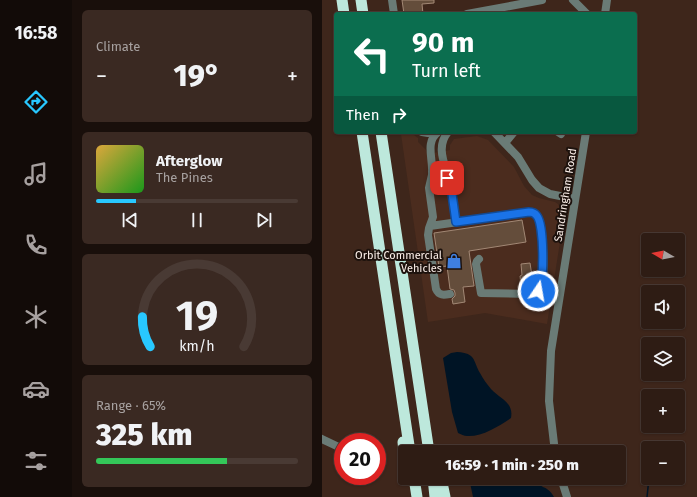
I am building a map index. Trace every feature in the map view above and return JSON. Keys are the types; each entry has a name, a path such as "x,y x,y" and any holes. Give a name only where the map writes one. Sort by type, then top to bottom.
{"highway":[{"path":"342,0 344,12"},
{"path":"361,0 363,12"},
{"path":"362,134 409,445"},
{"path":"381,134 428,445"},
{"path":"390,316 403,445"},
{"path":"410,325 434,445"},
{"path":"408,485 409,497"},
{"path":"415,485 417,497"},
{"path":"434,485 435,497"},
{"path":"442,485 445,497"}],"street":[{"path":"392,0 394,12"},
{"path":"475,12 513,3 542,0"},
{"path":"573,0 585,12"},
{"path":"598,0 607,2 605,12"},
{"path":"435,134 430,143 433,180 441,183 446,181 447,173"},
{"path":"447,134 441,144 443,161 450,180 456,222"},
{"path":"496,134 521,162 539,188 550,194 576,199"},
{"path":"505,143 512,134"},
{"name":"Sandringham Road","path":"554,445 550,407 550,367 586,134"},
{"path":"447,173 439,168 432,174 429,188 433,217 428,235 436,289 438,293 442,295 450,294"},
{"path":"430,226 529,212 534,213 537,216 544,250 541,286 536,292 532,294 481,293 476,264 479,259"},
{"path":"322,439 334,445"},
{"path":"563,485 567,497"}],"shaded area":[{"path":"401,134 412,134 418,138 418,142 426,150 427,154 450,150 450,145 454,139 477,136 488,140 514,167 524,186 532,195 558,204 564,217 547,324 485,313 428,322"}],"water":[{"path":"451,353 466,353 472,357 491,389 506,401 510,408 511,418 479,435 466,436 458,433 452,412 443,358"},
{"path":"470,485 540,485 552,493 554,497 473,497"}],"building":[{"path":"402,0 434,0 434,3 422,4 423,12 404,12"},
{"name":"Orbit Commercial Vehicles","path":"522,220 526,242 469,251 474,286 463,287 465,302 453,304 452,299 455,296 455,293 454,290 450,289 447,266 439,267 434,233"},
{"path":"530,263 532,276 535,275 536,284 521,286 521,264"}],"waterway":[{"path":"647,497 648,485"}],"place":[{"name":"Orbit Commercial Vehicles","path":"454,261"}],"route":[{"path":"447,178 448,176 450,180 456,222 529,212 534,213 537,216 544,250 542,283 538,291"}]}
